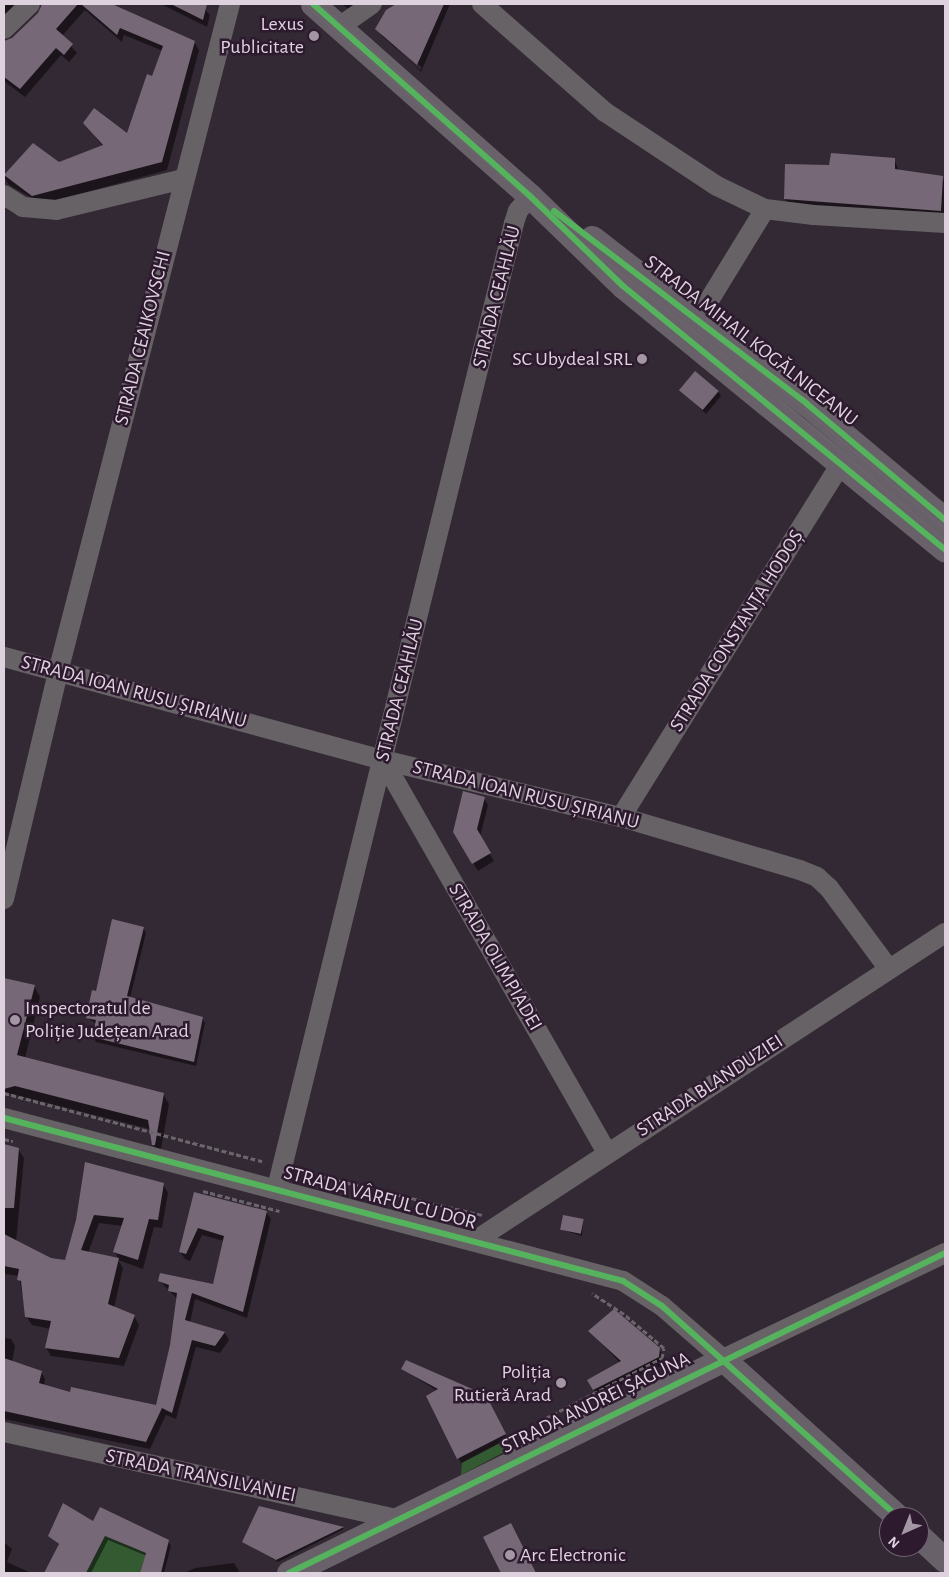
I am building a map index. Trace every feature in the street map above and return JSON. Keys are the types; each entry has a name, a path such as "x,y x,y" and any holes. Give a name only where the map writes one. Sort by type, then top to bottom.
{"main road":[{"name":"STRADA MIHAIL KOGĂLNICEANU","path":"313,4 530,196 623,286 847,453 945,520"},
{"name":"STRADA MIHAIL KOGĂLNICEANU","path":"530,196 607,248 697,320 847,453 945,550"},
{"path":"723,1359 887,1507"},
{"name":"STRADA ANDREI ȘAGUNA","path":"289,1573 723,1359"},
{"path":"929,1545 945,1560"}],"street":[{"path":"4,30 30,4"},
{"name":"STRADA CEAIKOVSCHI","path":"4,899 58,672 183,179 230,4"},
{"path":"339,27 372,4"},
{"path":"482,4 605,112 717,186 765,209 814,215 945,223"},
{"path":"4,195 24,207 56,210 183,179"},
{"name":"STRADA CEAHLĂU","path":"277,1188 384,760 514,223 518,211 530,196"},
{"path":"697,320 765,209"},
{"name":"STRADA CONSTANȚA HODOȘ","path":"620,817 847,453"},
{"name":"STRADA IOAN RUSU ȘIRIANU","path":"4,657 384,760 620,817 817,877 830,888 889,969"},
{"name":"STRADA OLIMPIADEI","path":"384,760 607,1153"},
{"name":"STRADA BLANDUZIEI","path":"476,1240 945,933"},
{"name":"STRADA VÂRFUL CU DOR","path":"4,1118 476,1240 623,1281 662,1306 723,1359"},
{"name":"STRADA ANDREI ȘAGUNA","path":"723,1359 945,1253"},
{"name":"STRADA TRANSILVANIEI","path":"4,1432 398,1519"}],"path":[{"path":"4,1093 262,1161"},
{"path":"302,1172 482,1215"},
{"path":"546,1418 662,1358 664,1348 608,1301 584,1288"}],"green space":[{"path":"504,1441 512,1448 461,1475 462,1463"},
{"path":"105,1536 146,1553 140,1573 86,1573"}],"building":[{"path":"42,4 78,4 56,29 73,44 64,55 56,48 20,89 4,77 4,41 12,38 38,13"},
{"path":"81,4 112,4 195,41 162,162 32,196 4,175 33,143 59,162 103,145 83,123 94,108 127,133 147,74 152,76 163,46 120,28 117,35"},
{"path":"171,4 207,4 203,20"},
{"path":"396,4 444,4 417,65 375,29 386,10"},
{"path":"831,153 895,158 895,169 943,176 941,211 784,199 785,164 829,165"},
{"path":"695,371 719,391 703,410 679,390"},
{"path":"463,791 485,797 477,829 491,853 472,864 453,832"},
{"path":"112,919 144,927 127,996 203,1017 194,1062 92,1037 96,1020 86,1018 92,990 96,991"},
{"name":"Inspectoratul de Poliție Județean Arad","path":"4,978 35,985 17,1055 164,1093 155,1145 152,1145 148,1120 15,1086 4,1089"},
{"path":"4,1144 19,1148 14,1208 4,1208"},
{"path":"85,1162 164,1183 158,1220 149,1219 138,1260 113,1252 124,1218 94,1215 81,1250 119,1258 108,1304 135,1315 119,1358 45,1348 51,1321 25,1317 21,1281 17,1280 19,1269 4,1266 4,1234 51,1258 65,1260 76,1220"},
{"path":"194,1192 267,1211 243,1312 192,1293 185,1320 225,1332 215,1346 192,1340 172,1413 162,1408 146,1442 4,1411 4,1358 42,1371 39,1383 70,1392 71,1387 156,1405 170,1345 177,1293 168,1291 169,1285 158,1281 160,1273 213,1284 224,1236 198,1228 186,1254 179,1252"},
{"path":"563,1215 584,1219 581,1234 560,1230"},
{"path":"614,1309 660,1348 659,1357 593,1390 587,1380 621,1361 588,1331"},
{"path":"406,1360 486,1395 506,1434 457,1459 426,1396 438,1389 401,1369"},
{"path":"63,1503 93,1521 100,1507 169,1540 161,1573 140,1573 146,1553 105,1536 86,1573 44,1573 59,1544 48,1536"},
{"path":"259,1506 344,1527 276,1560 242,1542"},
{"name":"Arc Electronic","path":"511,1523 536,1573 501,1573 483,1537"}],"tram line":[{"path":"305,4 528,199 798,415 945,541"},
{"path":"320,4 582,233 788,395 945,529"}],"cycle path":[{"path":"313,4 530,196 623,286 945,550"},
{"path":"554,211 807,404 945,520"},
{"path":"4,1118 623,1281 662,1306 887,1507"},
{"path":"289,1573 945,1253"}],"place":[{"name":"Lexus Publicitate","path":"314,36"},
{"name":"SC Ubydeal SRL","path":"642,359"},
{"name":"Inspectoratul de Poliție Județean Arad","path":"15,1020"},
{"name":"Poliția Rutieră Arad","path":"561,1383"},
{"name":"Arc Electronic","path":"510,1555"}]}
